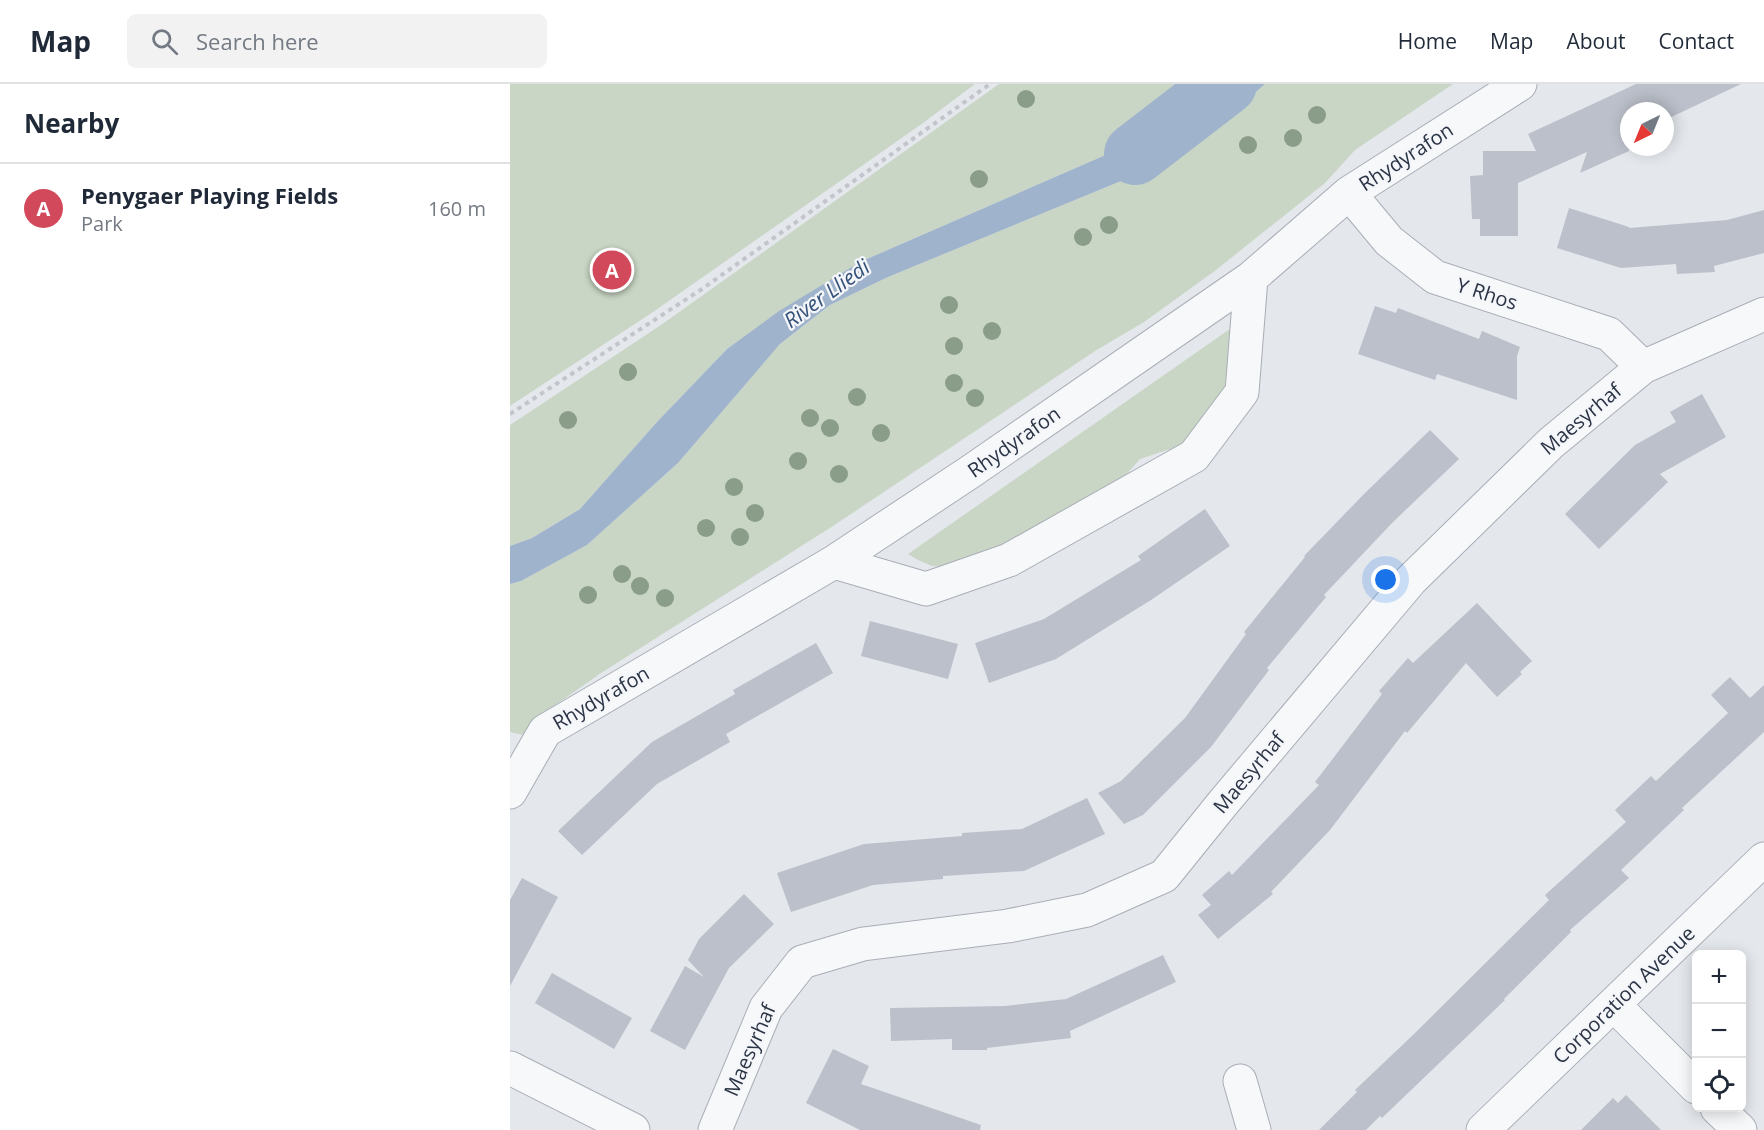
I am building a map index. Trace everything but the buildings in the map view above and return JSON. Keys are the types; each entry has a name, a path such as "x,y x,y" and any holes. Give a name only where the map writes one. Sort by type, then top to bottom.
{"street":[{"name":"Rhydyrafon","path":"510,792 545,731 834,562 980,466 1251,278 1349,193 1520,84"},
{"name":"Y Rhos","path":"1349,193 1389,241 1435,277 1609,334 1643,367"},
{"path":"834,562 926,589 1009,560 1194,456 1242,393 1251,278"},
{"name":"Maesyrhaf","path":"715,1130 766,1008 802,962 863,945 1008,926 1088,910 1164,876 1411,580 1551,443 1643,367 1764,314"},
{"name":"Corporation Avenue","path":"1483,1130 1764,860"},
{"path":"1614,1005 1692,1083"},
{"path":"510,1068 633,1130"},
{"path":"1240,1081 1254,1130"},
{"path":"1722,1112 1740,1130"}],"path":[{"path":"510,414 702,289 990,84"}],"green space":[{"path":"510,84 975,84 653,312 510,406"},
{"path":"999,84 1226,84 1213,96 1133,143 860,262 780,311 727,349 656,423 580,509 532,538 510,546 510,425 661,325"},
{"path":"1265,84 1453,84 1355,150 1325,183 1216,270 1144,322 1095,351 833,526 601,673 547,711 523,735 510,732 510,584 521,581 587,545 678,463 780,344 830,305 888,277 1160,165 1209,133"},
{"path":"1237,324 1239,366 1187,446 1140,459 1117,485 1047,519 1035,538 961,568 932,566 908,554"}],"water":[{"path":"1226,84 1265,84 1209,133 1160,165 888,277 830,305 780,344 678,463 587,545 521,581 510,584 510,546 532,538 580,509 656,423 727,349 779,311 860,262 1133,143 1213,96"}],"waterway":[{"name":"River Lliedi","path":"1135,154 1226,84"}],"place":[{"name":"Penygaer Playing Fields","path":"612,270"}]}
